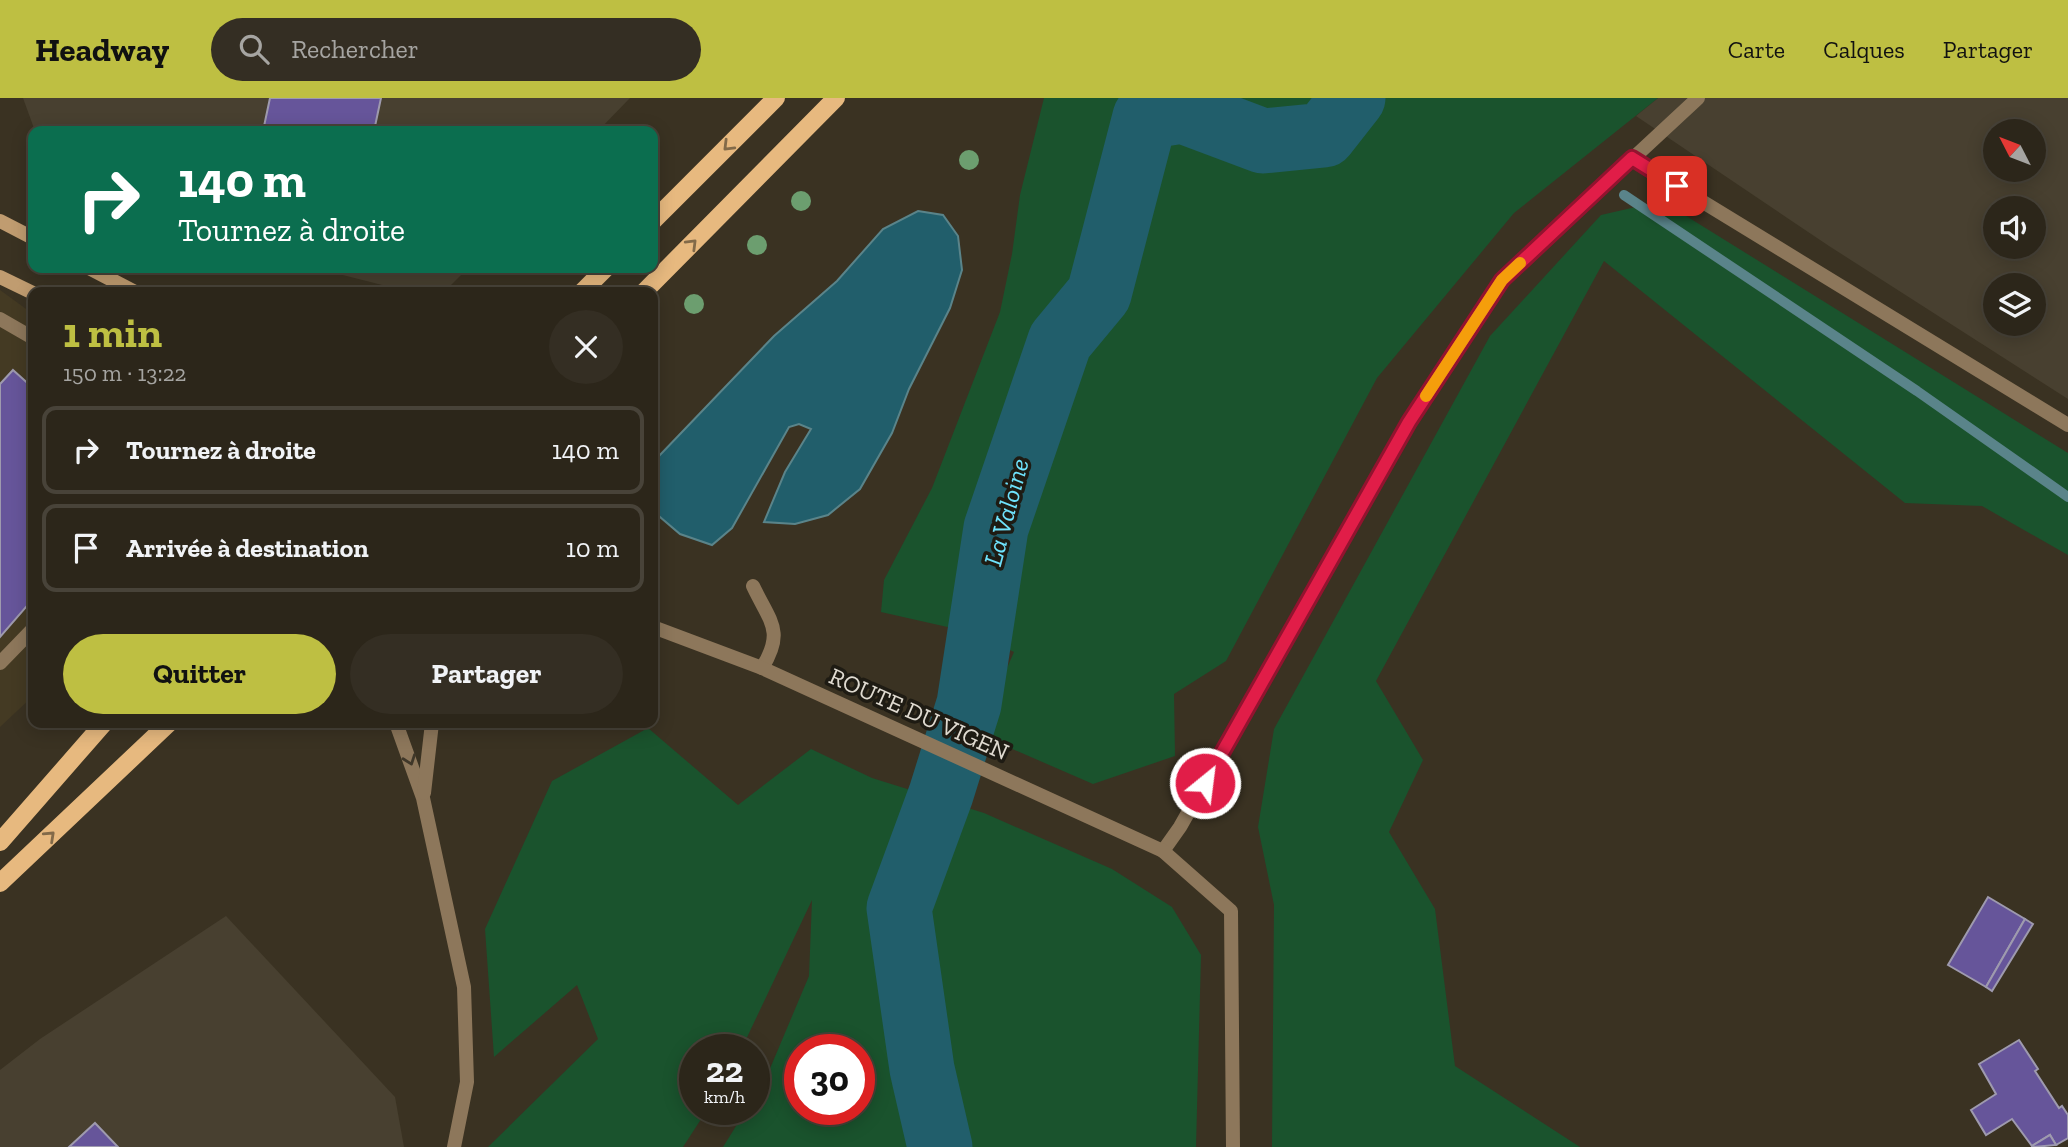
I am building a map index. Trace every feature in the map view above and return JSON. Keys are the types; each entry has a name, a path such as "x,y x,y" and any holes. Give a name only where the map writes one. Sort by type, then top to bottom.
{"main road":[{"path":"658,216 776,98"},
{"path":"649,287 836,98"},
{"path":"0,220 28,235"},
{"path":"99,273 125,287"},
{"path":"587,287 601,273"},
{"path":"0,277 28,291"},
{"path":"0,842 100,728"},
{"path":"0,883 164,728"}],"street":[{"path":"1163,851 1180,827 1409,422 1502,280 1698,98"},
{"path":"1632,158 2068,425"},
{"path":"0,319 28,335"},
{"path":"753,586 774,631 775,647 762,668"},
{"name":"ROUTE DU VIGEN","path":"658,629 762,668 900,732 982,766 1163,851 1231,911 1233,1147"},
{"path":"0,663 28,634"},
{"path":"398,728 423,798 464,987 467,1082 454,1147"},
{"path":"423,798 431,728"}],"shaded area":[{"path":"23,98 630,98 603,126 33,126"},
{"path":"1658,98 2068,98 2068,399 1829,246 1636,116"},
{"path":"335,273 463,273 449,287 390,287"},
{"path":"0,290 28,310 28,701 0,727"},
{"path":"226,916 395,1097 404,1147 0,1147 0,1070 40,1039"}],"green space":[{"path":"1044,98 1658,98 1514,213 1377,378 1226,661 1174,694 1175,756 1093,784 978,734 1014,652 974,633 881,612 884,580 932,488 1000,312 1020,195"},
{"path":"1662,201 2068,453 2068,555 1982,506 1905,503 1604,261 1376,681 1423,760 1389,832 1435,909 1455,1066 1580,1147 1272,1147 1274,905 1258,827 1274,729 1490,336 1601,215"},
{"path":"648,728 738,805 811,749 872,778 984,813 1112,869 1172,907 1201,955 1196,1147 723,1147 737,1125 770,1125 770,1069 784,1035 784,1125 875,1125 875,1034 785,1034 809,976 812,900 749,1034 679,1034 679,1125 697,1125 683,1147 488,1147 598,1039 577,985 494,1057 485,929 552,781"}],"water":[{"path":"918,211 943,215 958,236 962,270 950,308 909,389 892,433 860,489 828,515 795,524 764,522 785,472 811,429 799,424 789,427 732,528 712,545 680,534 658,515 659,456 774,336 837,281 883,229"}],"building":[{"path":"270,98 381,98 375,126 264,126"},
{"path":"13,370 28,384 28,605 0,637 0,384"},
{"path":"1988,897 2025,919 1986,987 1948,965"},
{"path":"2025,919 2033,924 1992,991 1986,987"},
{"path":"2019,1040 2059,1108 2062,1106 2068,1115 2068,1138 2056,1145 2050,1135 2032,1146 2012,1119 1986,1135 1971,1110 1996,1094 1979,1064"},
{"path":"95,1123 118,1147 69,1147"},
{"path":"2050,1135 2056,1145 2032,1146"}],"waterway":[{"name":"La Valoine","path":"940,1147 922,1069 899,908 941,794 969,704 996,528 1060,341 1099,294 1145,117 1183,111 1263,141 1324,135 1353,98"},
{"path":"1624,195 1917,391 2068,497"}],"slow traffic":[{"path":"1426,396 1502,280 1520,263"}],"route":[{"path":"1205,783 1409,422 1502,280 1632,158 1677,186"}]}
